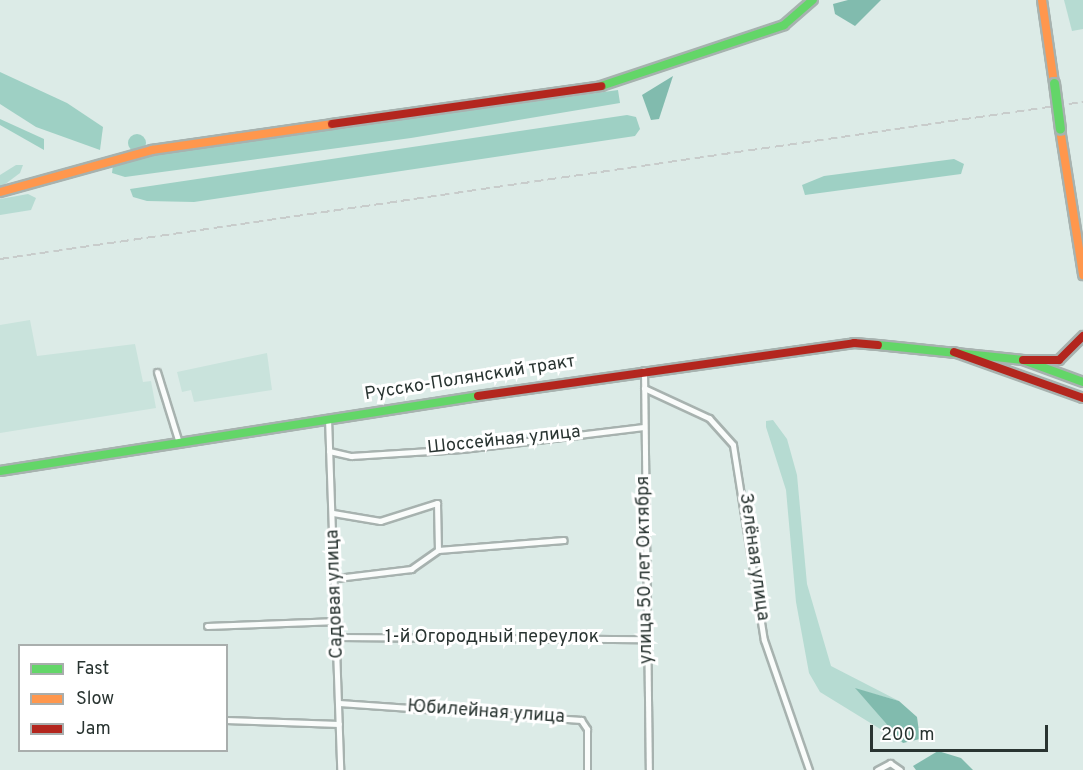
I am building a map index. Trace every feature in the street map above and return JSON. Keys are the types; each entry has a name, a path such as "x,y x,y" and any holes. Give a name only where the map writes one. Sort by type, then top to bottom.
{"main road":[{"path":"0,192 152,150 602,86 784,25 813,0"},
{"path":"1042,0 1083,275"},
{"path":"1023,360 1059,360 1083,336"},
{"name":"Русско-Полянский тракт","path":"0,471 644,370 854,343 947,350 1023,360 1083,382"},
{"name":"Русско-Полянский тракт","path":"947,350 1083,398"}],"street":[{"name":"улица 50 лет Октября","path":"644,370 649,770"},
{"path":"158,372 179,443"},
{"name":"Зелёная улица","path":"644,388 709,418 733,445 767,651 809,770"},
{"name":"Садовая улица","path":"328,418 337,578 340,770"},
{"name":"Шоссейная улица","path":"329,452 351,456 462,449 644,428"},
{"path":"333,513 380,521 437,503 438,550"},
{"path":"337,578 411,569 438,550 564,540"},
{"path":"207,626 338,621"},
{"name":"1-й Огородный переулок","path":"338,638 646,639"},
{"name":"Юбилейная улица","path":"339,703 581,720 587,729 587,770"},
{"path":"228,720 339,724"},
{"path":"877,770 890,763 900,770"}],"shaded area":[{"path":"848,0 881,0 855,26 835,14 833,4"},
{"path":"1064,0 1083,0 1083,29 1072,31"},
{"path":"0,72 67,103 103,127 100,150 36,127 0,104"},
{"path":"673,76 659,119 651,120 642,95"},
{"path":"618,90 620,103 411,138 125,177 112,173 113,165 154,154"},
{"path":"627,115 636,117 640,129 635,136 194,202 147,201 133,197 130,189"},
{"path":"0,119 44,139 44,150 0,125"},
{"path":"137,134 143,137 146,143 143,149 137,152 131,149 128,143 131,137"},
{"path":"954,159 964,164 961,174 805,195 802,185 824,176"},
{"path":"16,165 23,165 20,173 0,188 0,175"},
{"path":"28,194 36,198 31,210 0,215 0,199"},
{"path":"30,320 37,356 135,344 143,382 151,381 156,408 0,433 0,325"},
{"path":"267,353 272,390 194,402 191,390 182,392 177,372"},
{"path":"773,420 787,439 797,475 807,584 831,666 899,701 856,689 903,743 820,692 809,673 796,602 786,490 766,427 766,421"},
{"path":"855,688 899,701 917,717 920,739 903,743"},
{"path":"938,751 961,758 973,770 916,770 913,766"}],"railway":[{"path":"0,259 1083,102"}],"traffic: fast":[{"path":"601,86 784,25 813,0"},
{"path":"1054,83 1060,129"},
{"path":"878,345 1023,360 1083,382"},
{"path":"0,471 478,396"}],"traffic: slow":[{"path":"1042,0 1054,83"},
{"path":"0,192 152,150 332,124"},
{"path":"1060,129 1083,275"}],"traffic: jam":[{"path":"332,124 601,86"},
{"path":"1023,360 1059,360 1083,336"},
{"path":"478,396 854,343 878,345"},
{"path":"954,352 1083,398"}]}
